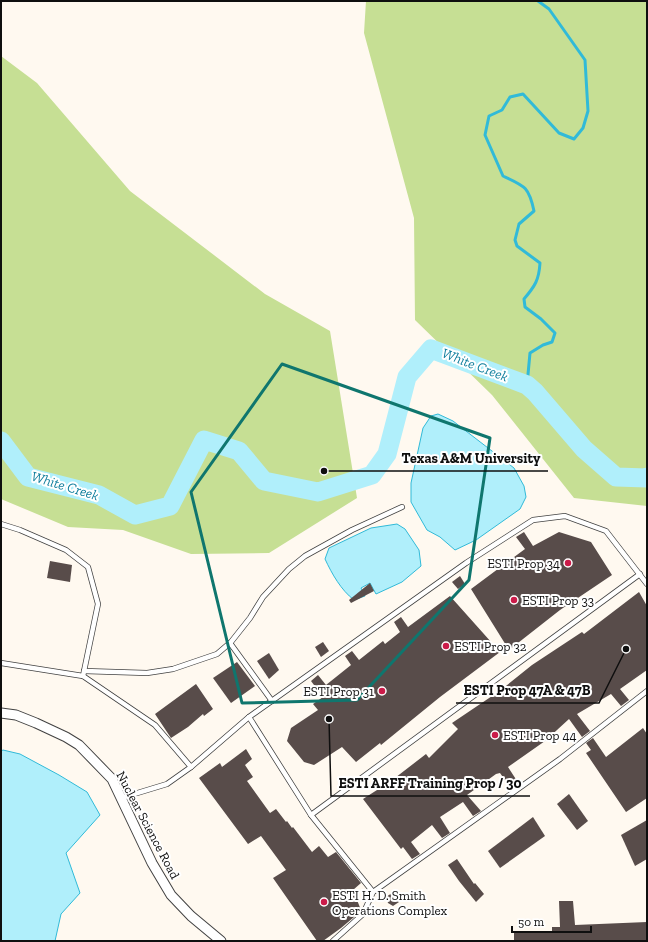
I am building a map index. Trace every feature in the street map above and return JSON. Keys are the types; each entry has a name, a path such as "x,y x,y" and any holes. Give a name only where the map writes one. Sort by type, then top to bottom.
{"street":[{"name":"Nuclear Science Road","path":"1,713 16,715 66,737 79,745 112,779 152,863 172,895 191,916 221,941"}],"lane":[{"path":"1,663 83,673 147,673 173,669 217,654 230,643 250,618 264,597 289,569 305,556 352,530 402,507"},
{"path":"121,798 166,784 191,767 249,717 461,566 533,520 565,516 606,531 647,584"},
{"path":"1,524 20,530 66,550 88,567 98,604 83,673"},
{"path":"311,815 640,574"},
{"path":"230,643 272,701"},
{"path":"83,673 155,725 191,767"},
{"path":"333,941 363,914 373,892 560,759 647,691"},
{"path":"249,717 311,815 373,892"}],"highlighted area":[{"path":"282,364 490,438 469,580 357,700 242,703 191,492"}],"green space":[{"path":"366,1 647,1 647,506 574,498 492,395 415,320 414,218 364,33"},
{"path":"1,56 37,83 130,191 265,294 330,331 357,498 269,553 191,554 123,530 68,527 1,499"}],"water":[{"path":"438,414 453,421 514,468 524,486 526,497 520,509 476,540 455,550 440,537 427,530 411,502 411,483 423,428 431,416"},
{"path":"397,524 405,529 419,550 421,566 402,582 376,594 370,583 361,588 365,596 354,600 337,581 325,559 329,548 371,528"},
{"path":"3,750 20,754 87,792 100,815 66,853 80,893 61,914 55,941 1,941 1,751"}],"building":[{"path":"524,532 533,546 559,532 591,542 612,575 560,610 509,650 471,589 525,549 516,537"},
{"path":"50,561 72,565 70,582 47,578"},
{"path":"460,576 465,584 458,589 452,582"},
{"path":"370,583 374,591 351,603 349,600"},
{"path":"639,592 647,606 647,670 620,689 629,700 621,706 611,694 577,714 590,731 582,737 569,719 545,741 508,767 519,784 511,789 500,773 496,774 467,795 481,811 473,816 463,802 440,817 450,833 442,838 432,825 411,842 420,854 412,859 403,847 401,849 363,799 391,781 426,754 429,758 458,729 452,723 501,690 532,665 582,632 584,634"},
{"path":"450,596 500,652 440,697 381,745 380,743 356,762 342,747 314,765 304,762 287,741 291,728 318,710 313,704 323,697 311,681 318,675 326,685 351,665 345,656 352,651 359,660 383,641 385,644 400,632 394,622 401,617 408,627"},
{"path":"323,642 329,651 321,657 315,647"},
{"path":"269,653 279,670 269,679 257,661"},
{"path":"237,662 255,686 231,703 213,678"},
{"path":"196,684 213,709 204,716 203,714 188,727 171,738 155,714"},
{"path":"643,728 647,734 647,798 626,812 586,753 591,750 586,743 593,738 606,757"},
{"path":"246,749 252,759 245,765 253,777 247,781 270,813 276,809 286,822 287,821 292,828 293,827 312,852 319,846 328,857 336,852 361,883 353,890 361,910 360,912 323,941 317,941 273,878 286,870 261,836 248,844 199,778 220,763 222,767"},
{"path":"569,794 588,821 577,830 557,804"},
{"path":"533,817 545,836 500,868 488,851"},
{"path":"647,820 647,859 635,866 621,835"},
{"path":"457,859 474,884 475,883 484,894 476,902 448,865"},
{"path":"392,893 398,896 399,902 393,906 388,903 386,897"},
{"path":"559,901 573,901 575,925 647,922 647,941 514,941 514,933 552,933 552,927 560,927"}],"waterway":[{"path":"527,385 530,353 543,345 552,342 555,333 541,319 525,307 524,299 536,282 539,274 540,263 517,246 515,240 519,224 534,211 530,197 525,188 503,176 485,135 489,116 502,110 510,97 523,94 559,133 574,139 583,128 588,111 585,60 549,9 538,1"},
{"name":"White Creek","path":"1,441 28,477 99,495 135,515 170,506 204,440 239,451 264,481 318,492 372,475 387,454 407,377 431,349 527,385 535,392 584,449 616,477 647,477"}],"place":[{"name":"Texas A&M University","path":"324,471"},
{"name":"ESTI Prop 34","path":"568,563"},
{"name":"ESTI Prop 33","path":"514,600"},
{"name":"ESTI Prop 32","path":"446,646"},
{"name":"ESTI Prop 47A & 47B","path":"626,649"},
{"name":"ESTI Prop 31","path":"382,691"},
{"name":"ESTI ARFF Training Prop / 30","path":"329,719"},
{"name":"ESTI Prop 44","path":"495,735"},
{"name":"ESTI H. D. Smith Operations Complex","path":"324,902"}]}
